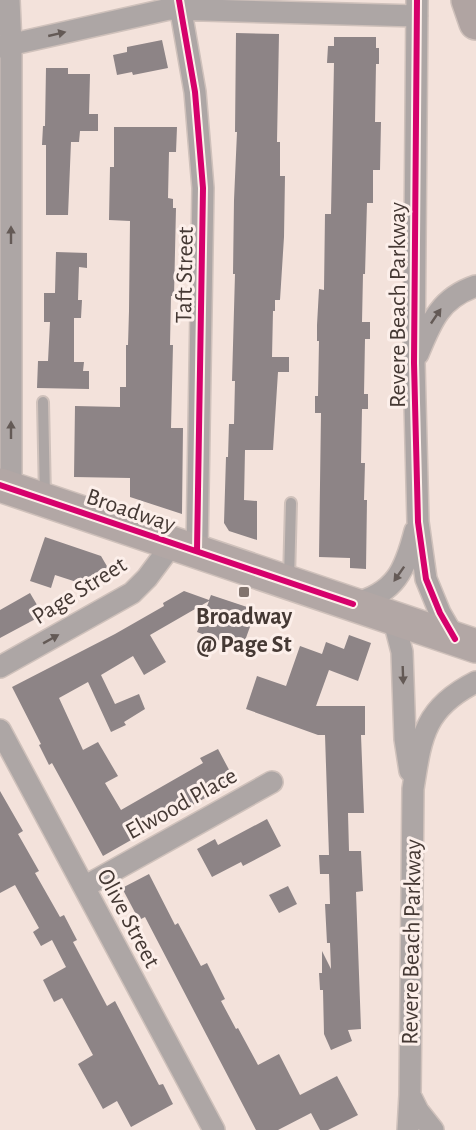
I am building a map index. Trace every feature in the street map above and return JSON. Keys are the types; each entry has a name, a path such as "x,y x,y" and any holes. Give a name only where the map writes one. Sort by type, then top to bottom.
{"highway":[{"path":"468,0 476,23"}],"main road":[{"name":"Broadway","path":"6,487 466,642"}],"street":[{"path":"6,487 6,46 9,0"},
{"path":"6,46 179,4 417,8"},
{"name":"Taft Street","path":"179,4 197,109 203,188 185,547"},
{"name":"Revere Beach Parkway","path":"417,8 414,363 418,522 424,571 429,588 440,613 466,642"},
{"name":"Revere Beach Parkway","path":"414,363 434,316 450,299 476,286"},
{"name":"Revere Beach Parkway","path":"353,604 368,600 382,592 398,578 406,564 418,522"},
{"name":"Page Street","path":"0,667 132,593 185,547"},
{"name":"Revere Beach Parkway","path":"393,617 402,652 405,739 413,789"},
{"name":"Revere Beach Parkway","path":"408,1130 413,789 420,742 428,724 450,697 476,682"},
{"name":"Olive Street","path":"0,730 214,1130"},
{"name":"Elwood Place","path":"84,887 272,782"},
{"path":"410,1095 418,1111 433,1130"}],"lane":[{"path":"43,402 45,500"},
{"path":"289,582 291,503"}],"building":[{"path":"236,33 279,34 277,142 280,142 280,176 285,176 280,300 275,300 275,311 273,311 272,357 289,357 289,372 278,372 273,450 245,450 244,500 257,501 257,540 229,531 224,523 229,424 234,424 235,381 232,381 237,132 235,132"},
{"path":"334,37 376,37 376,48 379,48 379,64 376,64 375,122 381,122 380,170 373,170 373,203 367,203 365,274 363,274 362,322 370,322 370,339 365,339 364,394 368,394 368,409 362,409 361,463 365,463 364,500 367,500 366,569 350,568 350,558 319,557 321,413 315,413 315,396 318,396 317,325 319,289 324,290 325,214 331,214 334,63 327,63 328,46 334,46"},
{"path":"162,40 168,68 133,75 132,72 117,75 113,55 127,52 127,47"},
{"path":"46,68 68,68 68,74 90,74 89,114 98,114 98,131 80,131 79,142 71,142 68,215 46,215 46,145 42,145 43,126 45,126"},
{"path":"114,127 177,127 176,152 169,152 168,198 173,199 173,208 176,208 174,296 171,296 170,345 173,345 171,428 183,428 182,514 130,497 130,478 74,477 75,406 120,407 120,387 126,387 130,221 109,220 110,167 114,167"},
{"path":"56,252 87,253 87,268 79,267 78,300 82,300 81,318 74,318 74,362 84,362 83,371 89,371 89,389 37,388 38,361 48,361 50,322 44,322 44,293 55,293"},
{"path":"45,537 101,556 108,568 104,582 95,588 55,575 51,588 30,581"},
{"path":"184,591 209,600 211,595 256,610 242,649 197,632 209,601 150,635 166,662 144,675 133,656 101,675 115,704 139,694 145,709 124,722 126,725 111,732 88,682 59,698 83,750 98,742 118,776 105,783 121,810 203,763 200,758 218,749 235,781 103,856 52,763 49,765 12,687 115,634 164,606 163,603"},
{"path":"30,593 43,615 0,638 0,610"},
{"path":"349,635 371,643 358,681 329,670 316,706 365,706 365,735 361,735 364,813 348,813 349,851 361,851 363,891 356,892 361,1029 348,1030 352,1041 331,1050 324,1034 323,990 320,990 319,973 322,973 322,951 331,969 325,904 330,904 329,874 320,874 319,855 329,855 325,735 318,735 246,709 257,676 286,686 300,646 322,654 326,642 344,649"},
{"path":"0,791 23,831 18,834 39,871 35,873 60,917 64,915 77,940 73,942 107,1006 115,1001 159,1085 163,1084 173,1104 131,1127 117,1101 103,1109 78,1064 93,1055 62,998 54,1002 43,980 66,967 52,940 41,946 33,932 39,928 15,885 0,893"},
{"path":"267,819 281,846 243,866 241,862 212,877 197,849 215,839 218,845"},
{"path":"149,874 175,925 178,923 201,966 207,963 225,999 221,1001 258,1065 279,1054 300,1095 337,1076 358,1115 328,1130 320,1130 311,1113 278,1130 256,1130 145,917 139,920 122,888"},
{"path":"288,886 297,904 279,913 269,895"}],"cycle path":[{"path":"179,0 195,92 203,188 197,551"},
{"path":"417,0 414,363 418,522 426,579 440,613 455,639"},
{"path":"0,485 353,604"}],"place":[{"name":"Broadway @ Page St","path":"244,592"}]}
